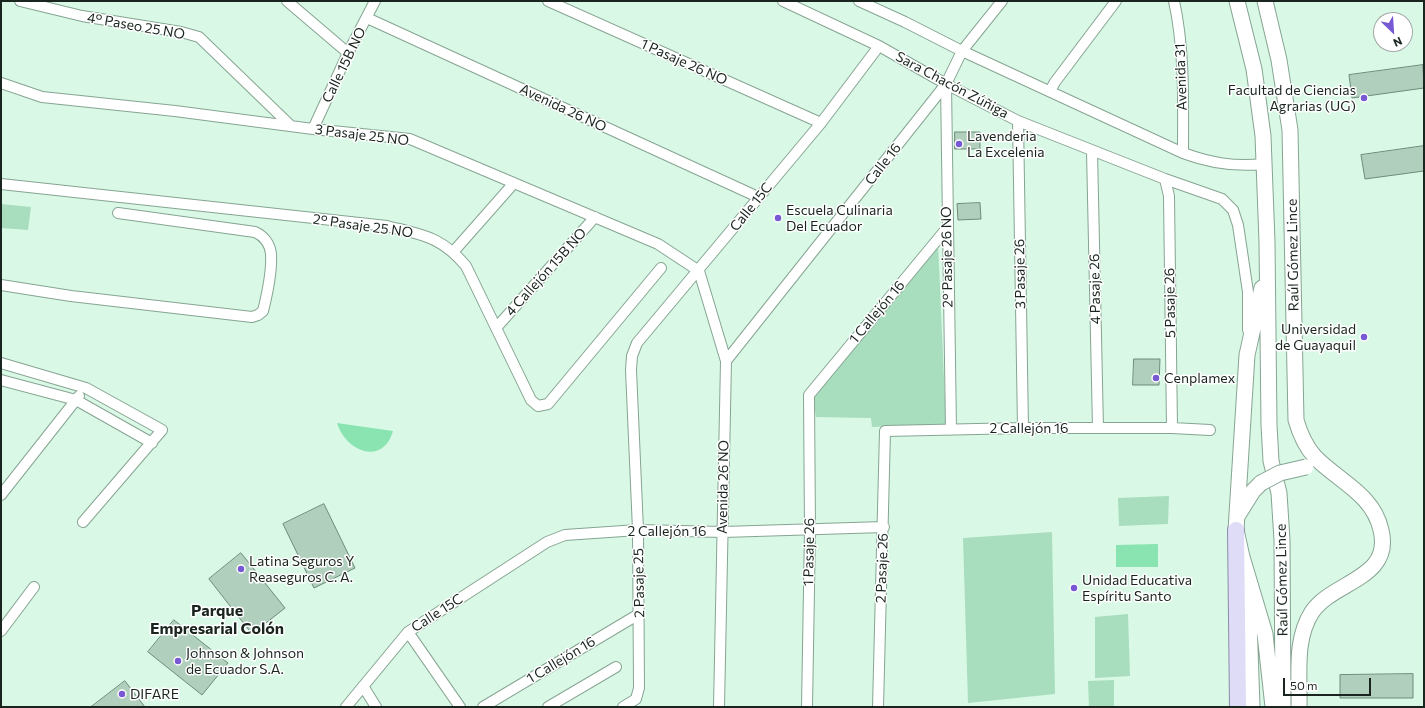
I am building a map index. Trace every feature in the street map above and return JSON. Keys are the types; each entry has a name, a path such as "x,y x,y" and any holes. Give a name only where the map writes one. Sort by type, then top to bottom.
{"main road":[{"name":"Raúl Gómez Lince","path":"1237,1 1254,69 1262,136 1267,242 1271,461 1278,493 1282,540 1283,707"},
{"name":"Raúl Gómez Lince","path":"1265,1 1279,60 1290,130 1296,420 1301,435 1316,458 1357,490 1380,524 1382,548 1380,557 1370,571 1328,598 1313,611 1306,623 1299,650 1299,707"},
{"path":"1238,707 1236,524 1247,355 1264,279 1267,242"},
{"path":"1252,707 1249,619 1242,558 1236,524 1253,490 1261,483 1280,472 1306,467 1326,470 1339,476"},
{"path":"1242,558 1265,634 1273,707"},
{"path":"1300,678 1309,707"}],"street":[{"name":"4° Paseo 25 NO","path":"21,1 82,16 181,32 199,37 290,126"},
{"path":"287,1 348,53"},
{"name":"Calle 15B NO","path":"313,129 348,53 375,1"},
{"name":"1 Pasaje 26 NO","path":"548,1 821,123"},
{"name":"Sara Chacón Zúñiga","path":"783,1 879,46 946,84 1018,120 1092,151 1222,199 1233,210 1238,225 1248,292 1247,355"},
{"path":"859,1 962,51 1183,153 1209,162 1227,165 1263,164"},
{"path":"878,10 885,1"},
{"name":"Calle 16","path":"726,361 946,84 962,51 1002,1"},
{"path":"1050,91 1055,82 1116,1"},
{"name":"Avenida 31","path":"1174,1 1180,34 1183,87 1183,153"},
{"name":"Avenida 26 NO","path":"367,18 758,197"},
{"name":"Calle 15C","path":"631,370 632,356 637,343 699,271 758,197 821,123 879,46"},
{"name":"3 Pasaje 25 NO","path":"1,82 42,97 410,139 658,244 699,271"},
{"name":"2° Pasaje 26 NO","path":"946,84 951,430"},
{"name":"3 Pasaje 26","path":"1018,120 1023,428"},
{"name":"4 Pasaje 26","path":"1092,151 1098,428"},
{"name":"5 Pasaje 26","path":"1165,179 1168,196 1172,428"},
{"path":"454,251 514,183"},
{"name":"2° Pasaje 25 NO","path":"1,184 387,226 428,236 454,251 466,266 531,400 538,406 548,404 661,268"},
{"path":"1,285 71,296 252,317 263,311 271,254 268,244 263,236 255,232 118,213"},
{"name":"4 Callejón 15B NO","path":"496,328 595,217"},
{"name":"1 Callejón 16","path":"808,396 811,390 947,228"},
{"name":"Avenida 26 NO","path":"699,271 726,361 720,707"},
{"path":"1,364 86,388 162,430 83,522"},
{"name":"2 Pasaje 25","path":"623,707 636,699 639,688 638,530 631,370"},
{"path":"1,380 76,400 152,443"},
{"path":"1,495 86,388"},
{"name":"1 Pasaje 26","path":"807,707 810,530 808,396"},
{"name":"2 Callejón 16","path":"887,430 1172,428 1210,430"},
{"name":"2 Pasaje 26","path":"878,707 884,527 884,433 887,430"},
{"name":"2 Callejón 16","path":"548,542 565,535 638,530 723,532 884,527"},
{"name":"Calle 15C","path":"346,707 408,632 548,542"},
{"path":"1,631 34,587"},
{"name":"1 Callejón 16","path":"483,707 639,614"},
{"path":"408,632 460,707"},
{"path":"548,707 616,667"},
{"path":"363,686 376,707"}],"shaded area":[{"path":"1,204 31,207 28,230 1,228"},
{"path":"938,243 946,424 872,427 871,418 816,417 813,398"},
{"path":"337,423 393,431 388,442 381,449 365,451 356,448 348,441"},
{"path":"1169,496 1168,524 1119,526 1118,498"},
{"path":"1052,532 1055,694 968,703 963,538"},
{"path":"1158,544 1158,567 1116,567 1116,545"},
{"path":"1128,614 1130,676 1095,678 1095,617"},
{"path":"1114,680 1114,707 1089,707 1088,681"}],"building":[{"path":"1423,65 1424,88 1352,98 1349,75"},
{"path":"955,132 980,132 980,149 955,149"},
{"path":"1424,146 1424,171 1365,179 1361,155"},
{"path":"980,203 981,219 958,220 957,204"},
{"path":"1134,359 1160,359 1159,385 1133,385"},
{"path":"324,504 355,568 314,588 283,524"},
{"path":"241,553 285,608 252,634 209,579"},
{"path":"174,620 228,663 202,695 148,652"},
{"path":"1413,674 1413,698 1340,698 1340,675"},
{"name":"DIFARE","path":"125,681 145,707 91,707"}],"place":[{"name":"Facultad de Ciencias Agrarias (UG)","path":"1364,98"},
{"name":"Lavenderia La Excelenia","path":"959,144"},
{"name":"Escuela Culinaria Del Ecuador","path":"778,218"},
{"name":"Universidad de Guayaquil","path":"1364,337"},
{"name":"Cenplamex","path":"1156,378"},
{"name":"Latina Seguros Y Reaseguros C. A.","path":"241,569"},
{"name":"Unidad Educativa Espíritu Santo","path":"1074,588"},
{"name":"Johnson & Johnson de Ecuador S.A.","path":"178,661"},
{"name":"DIFARE","path":"122,694"}],"district":[{"name":"Parque Empresarial Colón","path":"217,620"}]}
